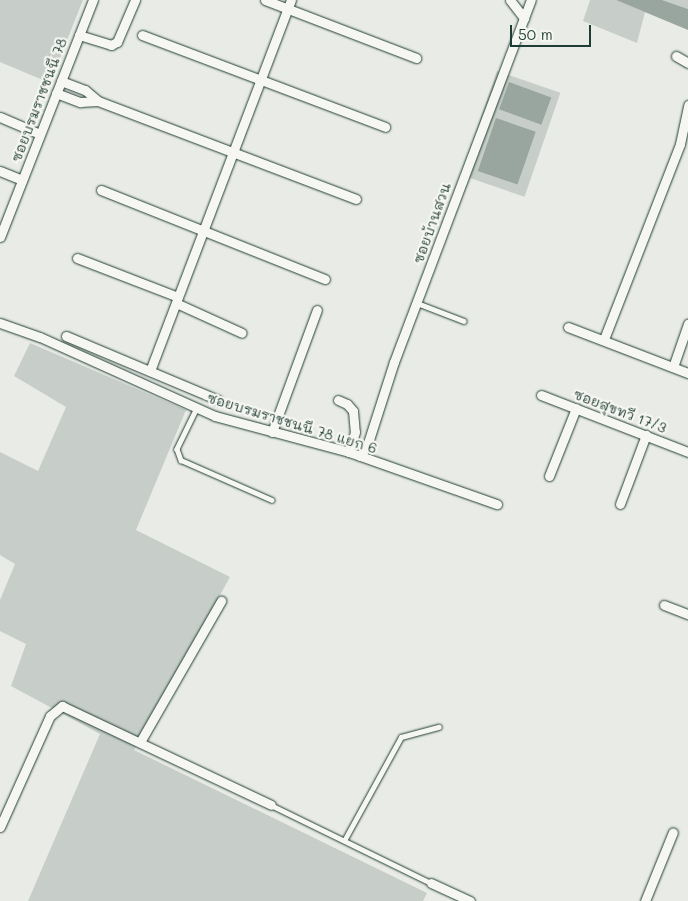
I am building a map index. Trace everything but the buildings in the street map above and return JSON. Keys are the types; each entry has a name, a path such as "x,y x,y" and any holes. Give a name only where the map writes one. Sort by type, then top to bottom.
{"street":[{"name":"ซอยบรมราชชนนี 78","path":"0,237 93,0"},
{"path":"79,34 111,45 117,42 135,0"},
{"path":"265,0 289,4 416,58"},
{"path":"510,0 524,18"},
{"name":"ซอยบ้านสวน","path":"360,456 367,446 417,303 532,0"},
{"path":"150,371 289,4"},
{"path":"142,35 385,127"},
{"path":"676,56 688,63"},
{"path":"61,81 85,90 98,102"},
{"path":"56,93 80,102 98,102 356,199"},
{"path":"604,339 680,144 688,104"},
{"path":"0,117 40,134"},
{"path":"0,171 22,180"},
{"path":"100,190 204,229 325,279"},
{"path":"77,258 177,300 242,332"},
{"path":"272,432 317,310"},
{"name":"ซอยบรมราชชนนี 78 แยก 6","path":"0,323 40,337 196,408 232,422 349,452 497,504"},
{"path":"673,367 688,324"},
{"path":"568,327 604,339 688,373"},
{"path":"66,336 218,400"},
{"name":"ซอยสุขทวี 17/3","path":"541,395 688,452"},
{"path":"338,400 347,404 353,411 355,432 349,452"},
{"path":"549,476 576,408"},
{"path":"620,504 646,435"},
{"path":"140,742 221,601"},
{"path":"664,605 688,614"},
{"path":"0,827 50,716 62,706 271,805"},
{"path":"646,901 673,832"},
{"path":"431,882 470,901"}],"lane":[{"path":"417,303 464,320"},
{"path":"196,408 178,449 181,460 272,500"},
{"path":"345,840 401,737 440,727"},
{"path":"271,805 431,882"}],"shaded area":[{"path":"0,0 83,0 50,83 0,62"},
{"path":"590,0 616,0 645,12 637,43 583,21"},
{"path":"616,0 662,0 688,9 688,30"},
{"path":"662,0 688,0 688,9"},
{"path":"497,71 560,93 525,197 461,175"},
{"path":"509,82 551,97 541,125 499,109"},
{"path":"496,118 536,132 517,185 478,171"},
{"path":"30,343 186,410 136,530 230,577 134,750 427,893 423,901 28,901 100,734 11,686 26,644 0,631 0,600 15,564 0,555 0,452 38,471 66,407 14,376"}]}
